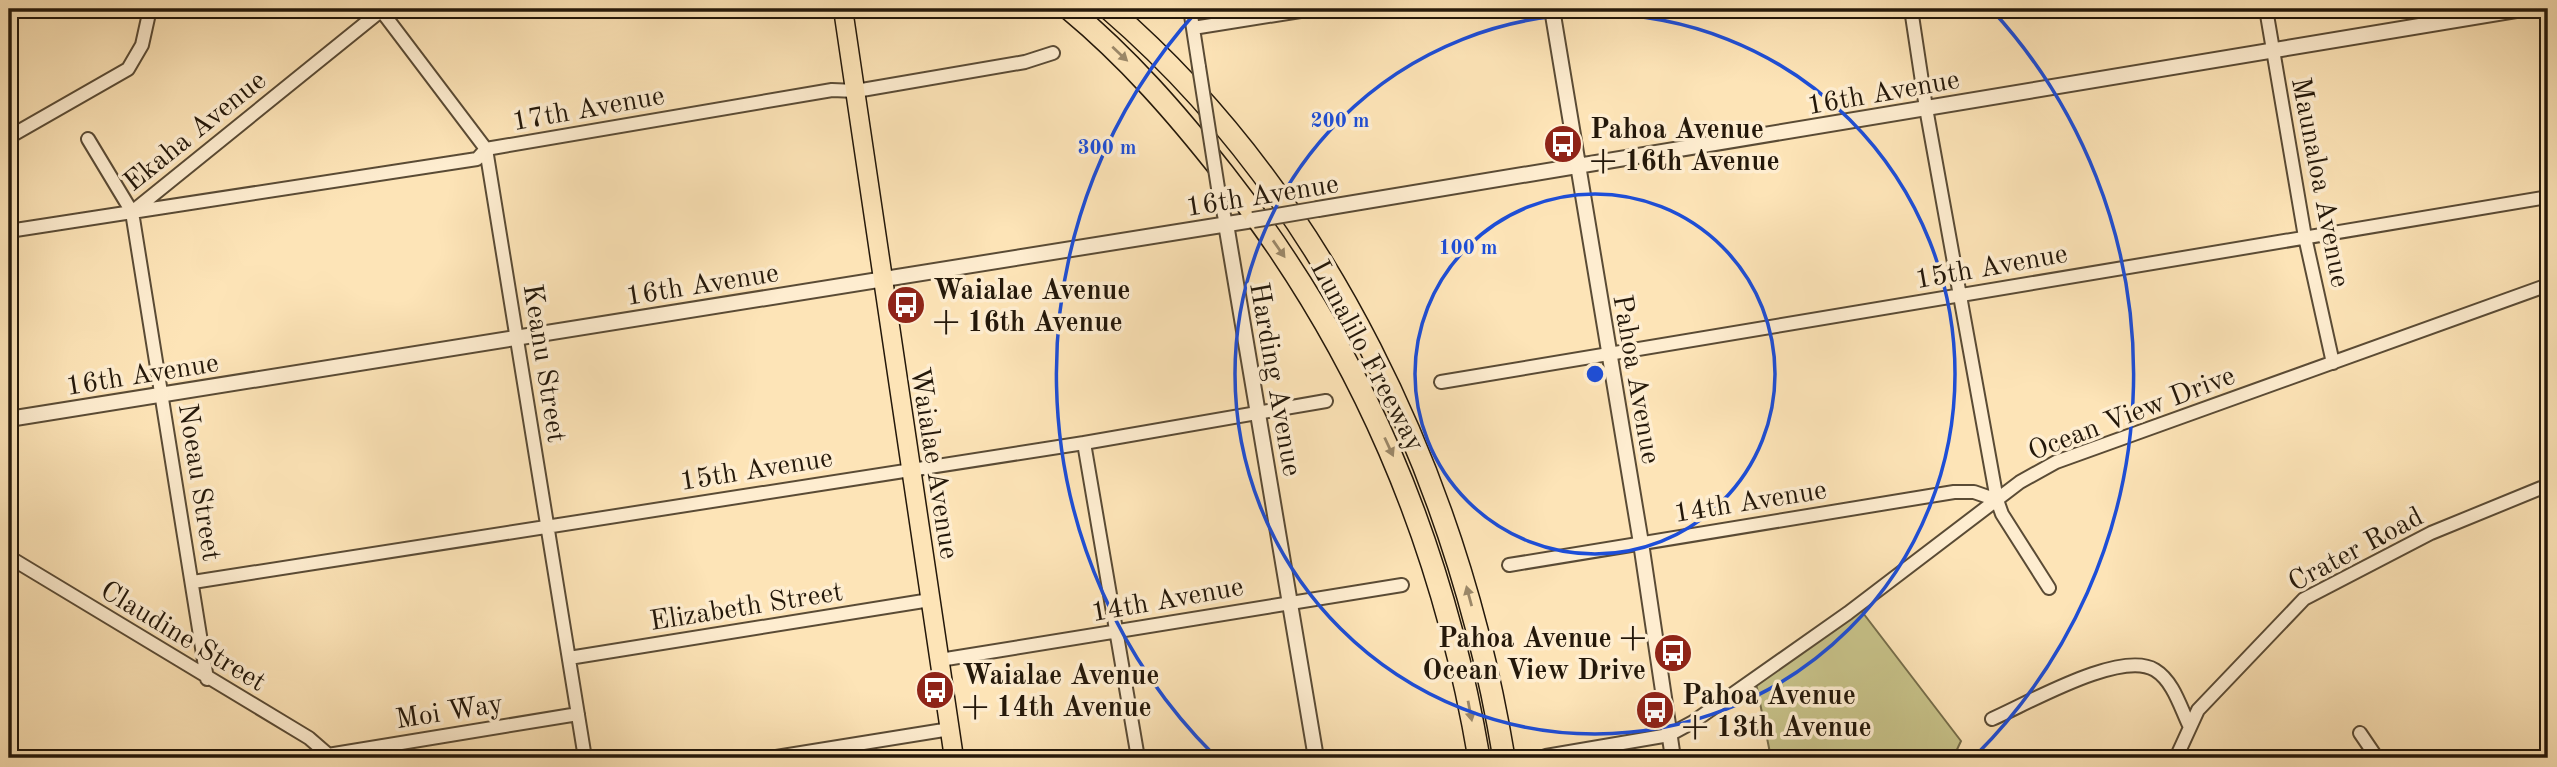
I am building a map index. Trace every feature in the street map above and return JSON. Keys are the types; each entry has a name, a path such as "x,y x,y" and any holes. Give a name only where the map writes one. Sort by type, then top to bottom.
{"highway":[{"name":"Lunalilo Freeway","path":"1069,9 1149,81 1198,140 1255,215 1333,334 1391,451 1424,535 1460,660 1479,758"},
{"name":"Lunalilo Freeway","path":"1109,9 1192,89 1272,185 1371,350 1427,470 1469,594 1487,663 1504,758"},
{"path":"1130,9 1232,128 1272,185"}],"main road":[{"name":"Waialae Avenue","path":"843,9 954,758"}],"street":[{"path":"9,137 128,69 142,46 149,9"},
{"name":"Keanu Street","path":"382,9 486,149 585,758"},
{"name":"Ekaha Avenue","path":"9,231 132,212 382,9"},
{"name":"Harding Avenue","path":"1190,9 1316,758"},
{"path":"1193,28 1313,9"},
{"name":"Pahoa Avenue","path":"1552,9 1674,758"},
{"path":"1911,9 1926,108 1997,500 2002,514 2049,588"},
{"name":"Maunaloa Avenue","path":"2266,9 2305,237 2333,363"},
{"name":"16th Avenue","path":"9,419 1253,220 2273,48 2522,9"},
{"name":"17th Avenue","path":"132,212 477,159 486,149 832,90 856,91 1025,62 1054,53"},
{"name":"Noeau Street","path":"89,139 132,212 207,679"},
{"name":"15th Avenue","path":"1441,382 2548,197"},
{"name":"Ocean View Drive","path":"1546,756 1669,735 1705,715 1997,500 2037,472 2076,453 2548,285"},
{"name":"15th Avenue","path":"193,582 1084,443 1326,401"},
{"path":"1084,443 1138,758"},
{"name":"Crater Road","path":"2176,758 2189,724 2209,696 2290,611 2311,594 2431,533 2540,488"},
{"name":"14th Avenue","path":"1510,565 1954,492 1974,492 1997,500"},
{"name":"Claudine Street","path":"9,557 207,679 309,738 330,757"},
{"name":"14th Avenue","path":"940,660 1402,585"},
{"name":"Elizabeth Street","path":"569,658 930,600"},
{"path":"1992,719 2102,671 2132,664 2146,665 2165,678 2189,724"},
{"name":"Moi Way","path":"330,757 578,714"},
{"path":"770,758 950,729"},
{"path":"2360,733 2378,758"}],"shaded area":[{"path":"1860,609 1961,741 1953,758 1775,758 1770,753 1756,683"}],"place":[{"name":"Pahoa Avenue + 16th Avenue","path":"1563,144"},
{"name":"Waialae Avenue + 16th Avenue","path":"906,305"},
{"name":"Pahoa Avenue + Ocean View Drive","path":"1673,653"},
{"name":"Waialae Avenue + 14th Avenue","path":"935,690"},
{"name":"Pahoa Avenue + 13th Avenue","path":"1655,710"}]}
